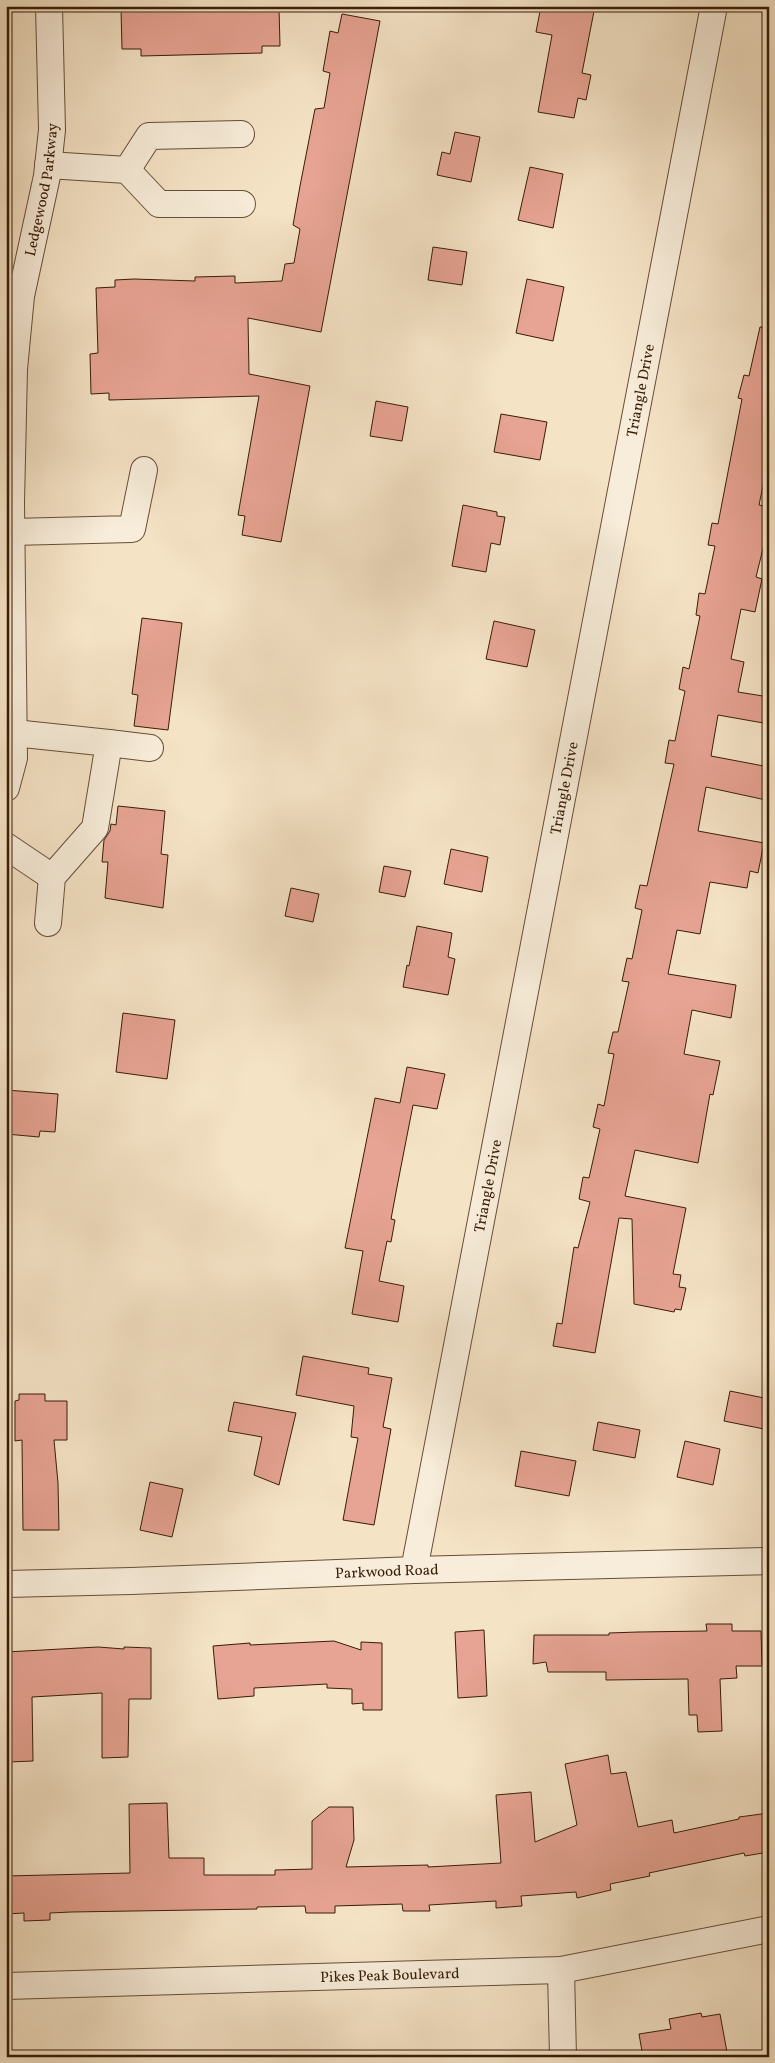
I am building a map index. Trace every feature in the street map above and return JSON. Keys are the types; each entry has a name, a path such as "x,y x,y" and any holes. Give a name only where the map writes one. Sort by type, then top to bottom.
{"street":[{"name":"Ledgewood Parkway","path":"6,788 14,758 12,532 14,369 21,296 48,165 52,130 49,6"},
{"name":"Triangle Drive","path":"414,1570 714,6"},
{"path":"127,170 150,136 241,134"},
{"path":"48,165 127,170 159,204 242,204"},
{"path":"12,532 132,530 144,470"},
{"path":"14,733 150,748"},
{"path":"48,923 52,876 95,828 109,743"},
{"path":"6,846 52,876"},
{"name":"Parkwood Road","path":"6,1584 414,1570 769,1561"},
{"name":"Pikes Peak Boulevard","path":"6,1986 561,1970 769,1929"},
{"path":"561,1970 563,2057"}],"building":[{"path":"541,6 595,6 582,73 591,75 586,100 578,98 574,118 538,112 552,35 536,32"},
{"path":"279,7 280,46 262,46 262,53 141,56 141,49 122,49 121,9"},
{"path":"342,14 380,21 321,332 248,318 249,374 310,386 281,542 242,535 245,516 238,515 259,396 109,400 109,393 91,394 90,354 98,353 96,288 115,287 115,280 134,279 195,281 195,277 235,276 235,283 282,281 285,264 294,263 300,229 293,225 315,109 324,108 330,73 323,71 330,31 338,33"},
{"path":"455,132 480,137 471,182 437,175 442,152 450,154"},
{"path":"530,167 563,174 553,228 518,220"},
{"path":"433,247 467,252 462,285 428,280"},
{"path":"527,279 564,287 553,341 516,333"},
{"path":"760,327 769,328 769,457 759,505 769,507 769,524 756,577 762,579 755,612 741,609 731,659 744,662 738,692 769,697 769,724 718,715 711,756 769,767 769,787 766,800 706,787 698,831 764,843 758,873 750,871 747,888 710,882 700,934 677,930 668,974 736,985 731,1018 692,1010 684,1054 720,1061 713,1095 710,1094 698,1163 635,1150 625,1196 686,1208 673,1274 681,1275 679,1287 686,1288 681,1310 675,1309 674,1312 634,1304 632,1219 619,1218 595,1353 553,1346 557,1323 562,1324 574,1247 578,1248 590,1202 579,1199 583,1177 589,1178 600,1129 593,1127 598,1104 604,1106 614,1054 608,1053 613,1032 618,1032 629,982 622,981 627,958 632,959 642,910 635,908 640,885 647,886 674,764 665,763 669,740 675,741 685,691 679,689 683,667 689,669 700,616 696,615 699,593 705,594 715,546 708,545 712,523 718,524 742,399 738,398 744,375 749,376"},
{"path":"376,401 408,407 402,441 370,436"},
{"path":"501,414 547,422 540,460 494,452"},
{"path":"463,505 497,512 497,516 505,517 500,545 491,543 486,572 452,566"},
{"path":"142,618 182,623 168,730 134,726 138,695 132,694"},
{"path":"494,621 535,630 527,667 486,659"},
{"path":"118,806 165,811 161,854 168,855 163,908 105,898 108,862 102,862 104,840 110,831 111,824 116,825"},
{"path":"451,849 488,857 482,892 444,884"},
{"path":"384,866 411,871 405,897 379,892"},
{"path":"291,888 319,894 313,922 285,916"},
{"path":"417,926 452,933 448,957 455,959 448,995 403,987"},
{"path":"123,1013 175,1020 167,1079 116,1072"},
{"path":"407,1067 445,1074 437,1109 413,1105 391,1219 395,1220 391,1242 387,1241 379,1281 404,1286 398,1322 352,1314 363,1251 345,1248 375,1098 400,1103"},
{"path":"6,1090 58,1094 55,1132 40,1131 39,1137 6,1134"},
{"path":"303,1356 369,1368 368,1374 392,1378 383,1427 391,1429 374,1525 343,1520 358,1438 351,1437 354,1406 296,1395"},
{"path":"730,1391 769,1399 769,1430 724,1421"},
{"path":"19,1394 45,1394 45,1401 67,1401 67,1440 54,1440 58,1483 59,1530 23,1530 22,1440 15,1441 15,1401 19,1400"},
{"path":"234,1402 296,1413 279,1485 254,1475 262,1437 228,1431"},
{"path":"598,1422 640,1430 635,1458 593,1450"},
{"path":"685,1441 720,1449 713,1485 677,1477"},
{"path":"521,1451 576,1461 569,1496 515,1486"},
{"path":"150,1482 183,1489 172,1537 140,1530"},
{"path":"706,1624 732,1624 732,1631 761,1631 762,1666 736,1666 737,1678 720,1679 722,1731 698,1732 697,1715 689,1715 688,1679 606,1680 606,1672 548,1672 546,1662 533,1664 534,1635 609,1635 609,1633 707,1631"},
{"path":"484,1630 487,1696 458,1698 455,1632"},
{"path":"334,1641 361,1650 361,1642 382,1643 382,1710 363,1710 363,1703 352,1704 352,1689 327,1688 327,1684 254,1688 254,1696 218,1699 213,1646"},
{"path":"98,1647 124,1649 124,1647 151,1648 151,1699 129,1699 128,1757 102,1758 102,1693 32,1697 33,1761 8,1762 6,1652"},
{"path":"608,1755 611,1774 626,1772 638,1827 672,1820 674,1833 739,1819 739,1817 769,1813 769,1852 745,1856 744,1853 649,1873 650,1876 610,1884 611,1890 577,1898 576,1892 521,1896 522,1906 496,1908 496,1901 429,1905 430,1911 403,1911 402,1904 335,1906 335,1913 306,1913 305,1906 257,1907 257,1909 71,1912 50,1913 50,1920 24,1921 24,1913 6,1914 6,1876 130,1873 129,1804 167,1803 169,1858 204,1858 204,1875 275,1875 275,1870 312,1869 312,1821 329,1807 353,1807 354,1840 346,1867 428,1865 428,1867 501,1863 496,1795 531,1792 535,1842 577,1825 565,1764"},
{"path":"701,2013 702,2017 720,2014 727,2052 701,2057 643,2057 639,2034 671,2029 669,2019"}]}
